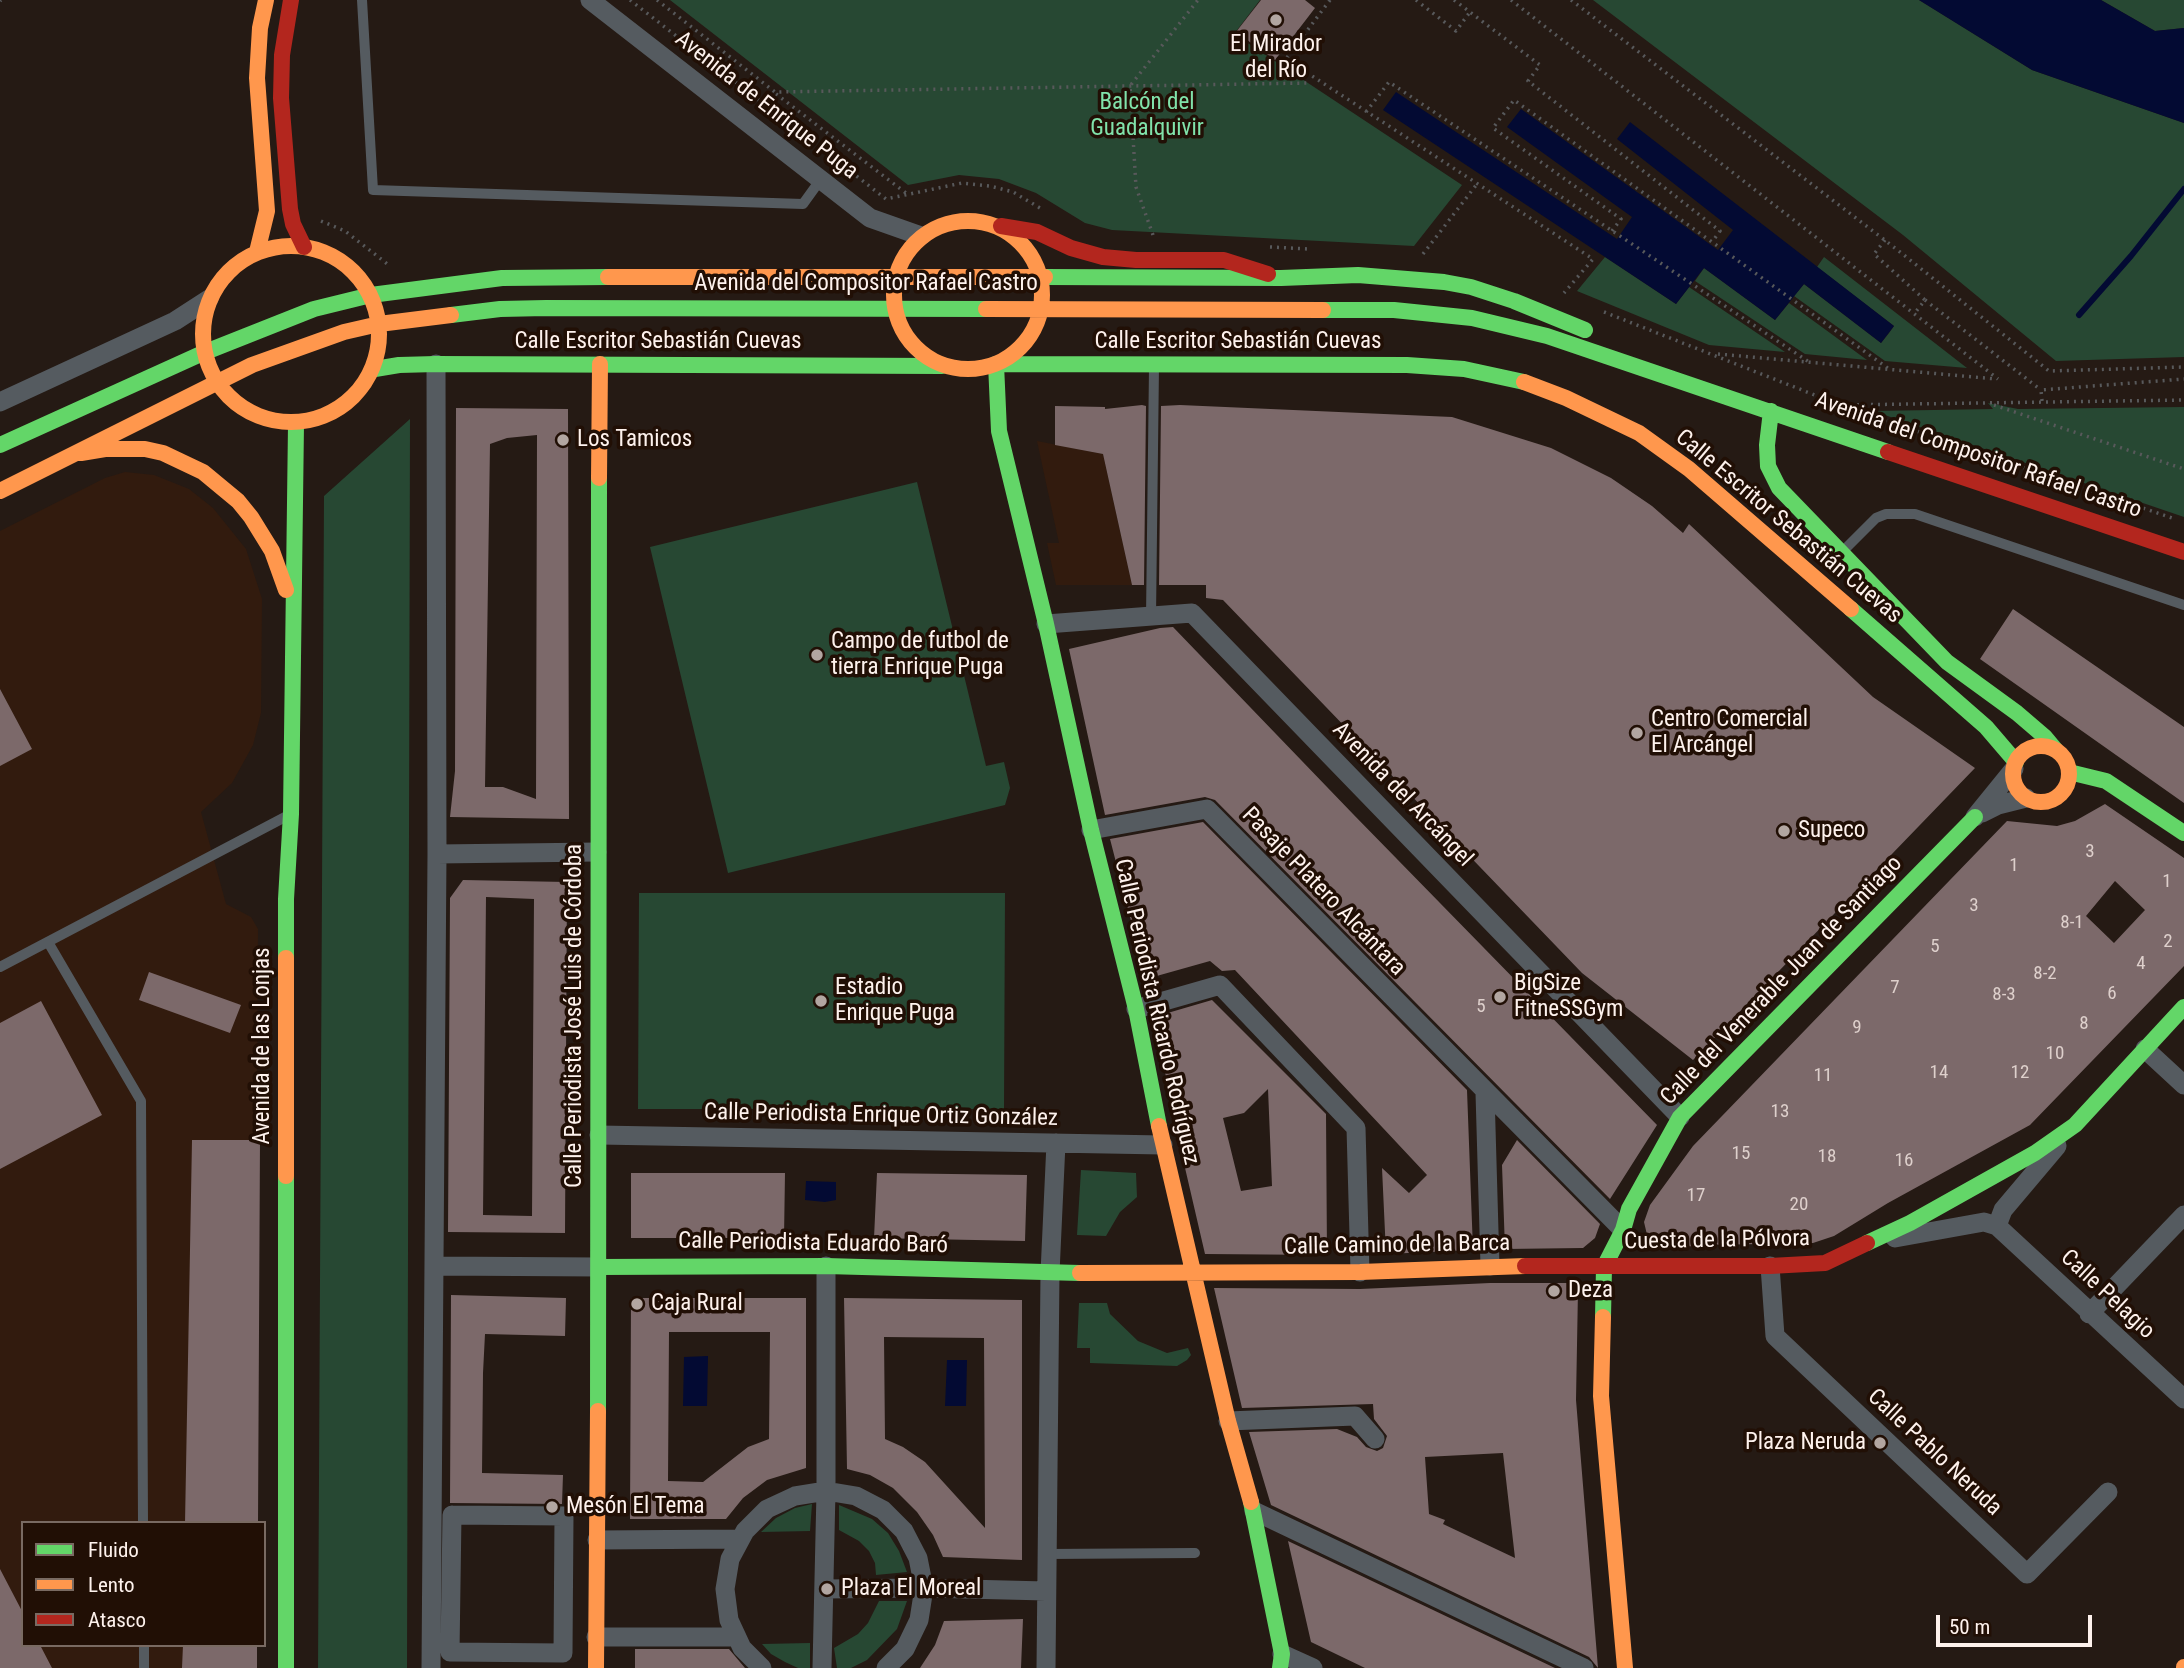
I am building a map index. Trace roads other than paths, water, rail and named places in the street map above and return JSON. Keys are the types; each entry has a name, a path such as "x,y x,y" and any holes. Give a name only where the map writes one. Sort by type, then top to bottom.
{"street":[{"path":"257,252 267,211 257,78 260,28 266,0"},
{"path":"291,0 282,55 281,98 290,209 293,224 304,247"},
{"name":"Avenida de Enrique Puga","path":"590,0 870,218 921,236"},
{"name":"Avenida del Compositor Rafael Castro","path":"921,236 943,224 968,220 1037,232 1103,257 1136,260 1224,260 1281,278"},
{"path":"993,224 1015,237 1027,249 1041,278 1041,308 1033,331 1017,351 996,365"},
{"path":"921,236 907,251 895,277 893,309 903,334 920,353 942,366"},
{"path":"0,401 175,321 209,299 230,272 257,252 278,245 304,247 332,256 348,266 371,295 380,336 375,369 361,388 333,413 296,424 248,412 215,382 203,353 209,299"},
{"name":"Avenida del Compositor Rafael Castro","path":"0,445 203,353 314,309 371,295 516,277 1281,278 1358,275 1444,282 1471,287 1557,317 1764,408"},
{"name":"Avenida del Compositor Rafael Castro","path":"0,491 215,382 320,339 379,324 500,309 1394,310 1472,318 1547,336 2184,552"},
{"path":"431,1668 441,1648 442,1524 434,1266 436,364"},
{"name":"Calle Escritor Sebastián Cuevas","path":"375,369 436,364 942,366 960,370 996,365 1408,365 1464,369 1520,381 1566,398 1639,433 1689,468 1986,727 2015,765"},
{"name":"Calle Periodista José Luis de Córdoba","path":"596,1651 600,364"},
{"name":"Calle Periodista Ricardo Rodríguez","path":"996,365 999,431 1046,624 1091,830 1136,1009 1192,1271 1228,1421 1254,1511 1281,1661"},
{"name":"Calle Escritor Sebastián Cuevas","path":"1764,408 1768,455 1773,478 1779,488 1947,662 2017,713 2055,749"},
{"name":"Avenida de las Lonjas","path":"286,1668 286,899 291,814 296,424"},
{"path":"72,454 105,449 145,449 163,453 203,472 238,501 262,534 283,579 292,615"},
{"name":"Avenida del Arcángel","path":"1046,624 1192,613 1680,1117"},
{"path":"2037,746 2055,749 2062,755 2069,772 2068,781 2059,795 2043,802 2026,798 2015,784 2015,765 2021,754 2037,746"},
{"name":"Calle del Venerable Juan de Santiago","path":"1604,1267 1623,1230 1629,1209 1680,1117 1975,817 2015,765"},
{"path":"2069,772 2106,781 2184,832"},
{"name":"Calle del Venerable Juan de Santiago","path":"1975,817 1998,805 2026,798"},
{"name":"Pasaje Platero Alcántara","path":"1091,830 1207,809 1623,1230"},
{"path":"437,854 597,852"},
{"path":"1136,1009 1220,985 1356,1128 1360,1272"},
{"name":"Cuesta de la Pólvora","path":"1869,1242 1984,1222 1997,1226 2003,1210 2075,1125 2184,1007"},
{"path":"2145,1049 2184,1085"},
{"path":"1486,1093 1490,1266"},
{"name":"Cuesta de la Pólvora","path":"1604,1267 1825,1263 1910,1223 2023,1159 2075,1125"},
{"name":"Calle Periodista Enrique Ortiz González","path":"598,1135 1163,1145"},
{"path":"1046,1668 1050,1273 1056,1143"},
{"path":"2090,1314 2184,1215"},
{"name":"Calle Pelagio","path":"1997,1226 2090,1314 2181,1391"},
{"name":"Calle Periodista Eduardo Baró","path":"434,1266 826,1266 1050,1273 1192,1271"},
{"path":"822,1668 826,1491 826,1266"},
{"name":"Calle Camino de la Barca","path":"1192,1271 1360,1272 1490,1266 1604,1267"},
{"name":"Calle Pablo Neruda","path":"1770,1266 1775,1336 2027,1574 2108,1492"},
{"path":"1604,1267 1601,1396 1625,1668"},
{"path":"1228,1421 1355,1416 1375,1440"},
{"path":"762,1668 742,1648 729,1620 724,1589 730,1559 745,1531 767,1509 795,1496 826,1491 856,1496 883,1510 904,1531 918,1558 924,1588 919,1620 905,1649 886,1668"},
{"path":"1254,1511 1584,1668"},
{"path":"442,1524 565,1526 597,1533 740,1539"},
{"path":"563,1648 565,1526"},
{"path":"824,1589 1046,1591"},
{"path":"441,1648 563,1648 596,1651 737,1637"},
{"path":"1281,1661 1313,1668"}],"lane":[{"path":"362,0 373,190 803,204 821,179"},
{"path":"1151,617 1154,366"},
{"path":"1842,552 1876,518 1886,514 1915,514 2184,605"},
{"path":"0,967 291,814"},
{"path":"48,942 141,1101 143,1521"},
{"path":"1047,1554 1195,1553"},
{"path":"144,1647 144,1668"}],"water":[{"path":"1919,0 2101,0 2155,31 2184,28 2184,123 2032,70"},
{"path":"1396,92 1617,239 1632,217 1507,127 1521,109 1718,250 1733,230 1617,139 1630,122 1894,326 1881,343 1804,284 1775,320 1704,268 1676,304 1383,110"},
{"path":"806,1181 836,1182 836,1200 805,1200"},
{"path":"708,1356 707,1406 683,1406 684,1357"},
{"path":"947,1360 967,1360 966,1406 945,1406"}],"waterway":[{"path":"2079,315 2131,256 2184,189"}],"place":[{"name":"El Mirador del Río","path":"1276,20"},
{"name":"Los Tamicos","path":"563,440"},
{"name":"Campo de futbol de tierra Enrique Puga","path":"817,655"},
{"name":"Centro Comercial El Arcángel","path":"1637,733"},
{"name":"Supeco","path":"1784,831"},
{"name":"BigSize FitneSSGym","path":"1500,997"},
{"name":"Estadio Enrique Puga","path":"821,1001"},
{"name":"Deza","path":"1554,1291"},
{"name":"Caja Rural","path":"637,1304"},
{"name":"Plaza Neruda","path":"1880,1443"},
{"name":"Mesón El Tema","path":"552,1507"},
{"name":"Plaza El Moreal","path":"827,1589"}],"park label":[{"name":"Balcón del Guadalquivir","path":"1147,116"}]}
